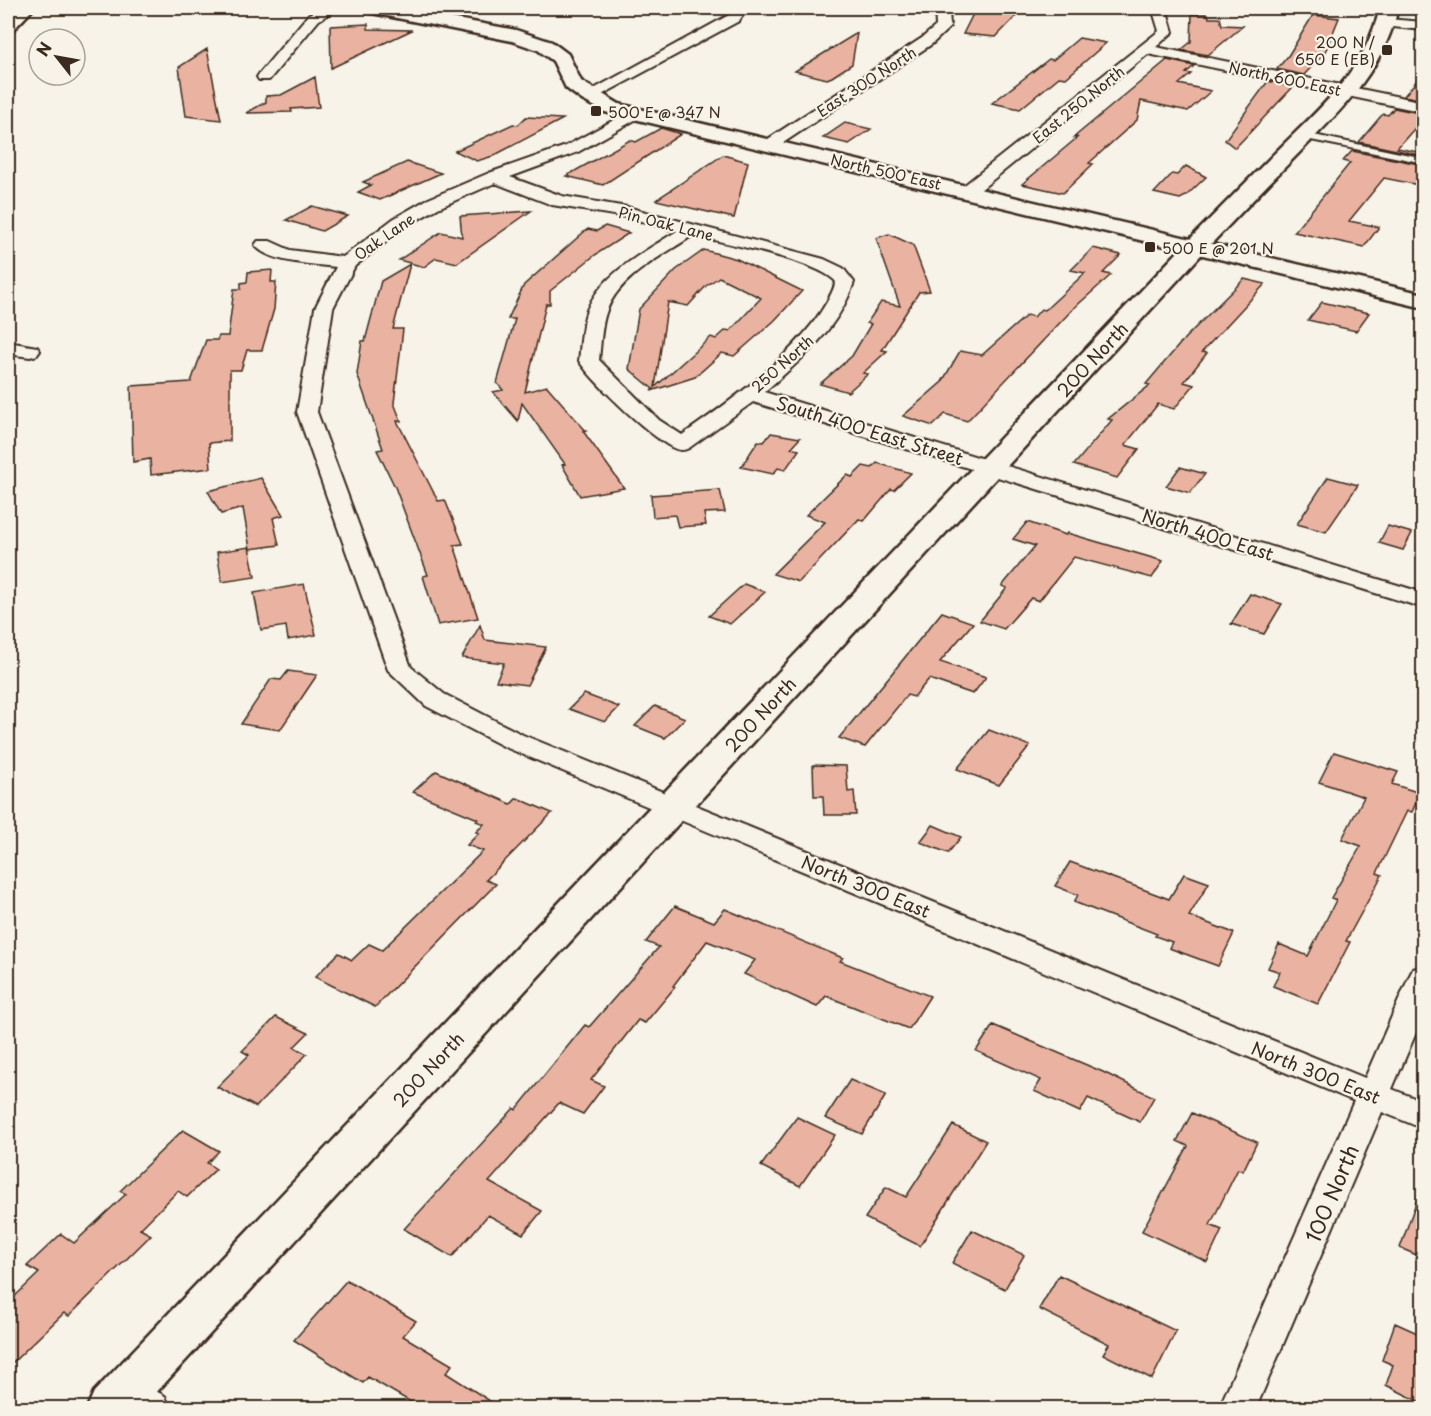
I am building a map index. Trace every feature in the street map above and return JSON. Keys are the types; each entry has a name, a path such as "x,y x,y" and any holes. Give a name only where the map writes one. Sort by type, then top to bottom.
{"main road":[{"path":"8,25 25,8"},
{"name":"North 500 East","path":"372,8 516,36 546,46 561,58 573,84 589,96 612,108 968,191 1424,302"},
{"name":"200 North","path":"130,1403 673,807 1197,246 1346,91 1370,58 1388,15"}],"street":[{"path":"264,77 314,17 332,8"},
{"path":"589,96 734,18 740,9 738,8"},
{"name":"East 300 North","path":"771,144 927,41 944,27 942,8"},
{"name":"East 250 North","path":"968,191 1166,32 1159,8"},
{"path":"1388,15 1424,27"},
{"name":"North 600 East","path":"1146,49 1424,106"},
{"name":"Oak Lane","path":"371,588 307,412 324,308 347,263 399,223 432,204 495,177 572,149 636,113"},
{"name":"Pin Oak Lane","path":"495,177 558,201 627,212 692,228 818,263 837,272"},
{"name":"250 North","path":"692,228 628,273 610,290 597,309 589,361 651,424 682,444 710,426 801,350 831,315 844,293 845,282 837,272"},
{"path":"264,245 286,255 347,263"},
{"path":"8,348 30,351"},
{"name":"South 400 East Street","path":"748,394 992,467"},
{"name":"North 400 East","path":"992,467 1424,601"},
{"name":"North 300 East","path":"371,588 400,670 435,700 514,741 1424,1116"},
{"name":"100 North","path":"1238,1408 1424,977"}],"lane":[{"path":"1304,136 1424,161"}],"building":[{"path":"976,8 1024,8 996,37 963,34"},
{"path":"1192,14 1208,14 1209,18 1220,18 1222,25 1243,26 1208,55 1181,50 1191,42"},
{"path":"1313,15 1339,18 1325,52 1304,75 1277,69 1288,56"},
{"path":"368,24 368,29 412,30 331,68 330,26"},
{"path":"857,33 852,64 832,77 827,79 795,71"},
{"path":"1079,38 1106,43 1066,78 1059,77 1020,109 992,103 1049,59 1053,60"},
{"path":"207,49 221,120 186,116 179,67"},
{"path":"1167,60 1194,66 1186,73 1191,74 1179,84 1211,91 1188,111 1141,101 1137,120 1089,163 1093,164 1063,193 1022,184 1078,137 1073,138"},
{"path":"1424,72 1424,100 1404,96"},
{"path":"315,77 319,107 291,109 292,112 246,113 266,102 266,96 281,95"},
{"path":"1268,81 1293,87 1235,148 1225,140"},
{"path":"1394,108 1424,114 1424,118 1397,148 1424,153 1424,156 1359,142 1381,116 1388,115"},
{"path":"526,117 563,119 493,156 477,161 455,151 513,124 518,125"},
{"path":"845,123 871,129 849,144 823,138"},
{"path":"661,128 681,134 603,185 566,176 630,140 636,142"},
{"path":"1352,151 1424,165 1424,186 1384,178 1349,221 1379,227 1364,247 1294,232 1350,163 1343,161"},
{"path":"723,155 748,162 734,218 656,200"},
{"path":"407,162 441,173 380,200 358,192 371,185 363,182"},
{"path":"1186,166 1206,177 1186,196 1180,199 1154,193 1172,174 1177,175"},
{"path":"312,206 348,216 322,231 286,220"},
{"path":"531,211 457,263 436,258 424,267 399,260 441,232 462,237 460,216"},
{"path":"605,226 629,233 595,255 550,291 550,304 546,304 525,392 547,386 586,431 583,431 624,488 580,496 562,465 565,464 522,403 518,421 493,392 503,390 497,383 515,319 508,319 524,285 585,231 588,229 597,231"},
{"path":"889,234 913,245 930,291 919,292 882,350 887,351 863,373 868,374 848,392 820,384 852,356 871,324 867,323 881,302 900,306 876,238"},
{"path":"1093,248 1121,255 1103,273 1111,275 1073,309 967,421 945,414 933,426 903,416 942,382 960,351 982,355 1027,315 1034,317 1041,309 1045,310 1085,273 1071,270"},
{"path":"704,250 737,259 802,291 774,321 734,356 722,353 695,377 651,391 653,389 629,369 639,309 676,270","holes":["719,277 761,298 730,331 726,330 716,339 711,337 655,387 668,302 688,306 706,286"]},
{"path":"410,264 393,329 403,329 394,403 401,421 397,421 438,501 445,500 463,544 454,545 478,618 438,625 423,576 428,575 395,487 377,450 383,449 357,374 362,341 365,341 381,281"},
{"path":"272,270 271,282 276,282 274,309 262,350 247,350 241,370 230,370 230,441 209,443 211,468 151,475 150,459 133,462 131,386 191,382 206,340 217,340 219,336 228,336 234,289 241,289 241,283 247,282 248,272"},
{"path":"1244,279 1265,284 1202,352 1207,353 1184,382 1194,385 1174,409 1158,404 1125,445 1139,449 1117,478 1074,465 1112,420 1108,419 1150,385 1146,384 1185,338"},
{"path":"1322,302 1369,313 1356,331 1308,320"},
{"path":"771,433 800,438 791,448 799,450 785,470 778,468 773,474 741,467 758,441 764,442"},
{"path":"877,463 911,473 894,490 891,489 864,521 859,519 799,582 773,574 825,522 806,515 847,475 852,477 863,466 872,468"},
{"path":"1180,467 1205,474 1190,493 1166,486"},
{"path":"1328,477 1358,485 1326,532 1297,524"},
{"path":"261,478 283,515 273,518 279,545 250,549 243,508 221,514 208,491"},
{"path":"720,490 725,512 704,513 706,525 678,527 675,515 653,517 651,495"},
{"path":"1027,522 1163,561 1152,578 1074,557 1039,601 1031,598 1004,629 980,621 1007,588 1002,586 1035,546 1013,539"},
{"path":"1388,526 1412,533 1403,550 1379,543"},
{"path":"249,547 255,577 222,582 217,552"},
{"path":"304,584 316,635 288,640 286,626 261,630 254,593"},
{"path":"744,584 765,592 730,624 709,616"},
{"path":"1250,594 1282,604 1264,634 1231,624"},
{"path":"942,612 973,623 940,662 986,677 973,694 929,679 914,697 907,695 865,747 839,738"},
{"path":"480,625 485,640 546,647 527,685 496,681 504,663 462,658"},
{"path":"288,671 317,675 280,730 241,724 271,679 281,680"},
{"path":"584,694 619,707 605,722 569,709"},
{"path":"655,706 685,718 665,738 635,726"},
{"path":"989,730 1030,746 999,785 957,769"},
{"path":"1334,752 1398,772 1392,784 1420,793 1412,812 1407,811 1377,873 1382,875 1346,941 1350,942 1318,1004 1273,986 1280,972 1268,968 1279,944 1308,956 1336,900 1331,898 1361,846 1342,839 1364,797 1319,782"},
{"path":"813,765 846,766 848,792 854,791 856,815 824,815 823,796 814,796"},
{"path":"436,771 511,804 517,798 552,813 486,880 496,884 375,1007 315,977 339,953 352,960 369,944 382,950 483,851 467,845 484,824 476,821 478,819 413,792"},
{"path":"933,825 961,837 948,853 920,842"},
{"path":"1070,862 1169,899 1184,874 1209,883 1189,916 1234,933 1218,966 1169,948 1172,942 1155,936 1157,934 1074,902 1078,895 1055,886"},
{"path":"675,906 714,922 725,909 843,958 840,961 930,996 909,1029 826,996 817,1007 744,974 755,960 707,941 673,986 675,987 645,1023 638,1020 591,1080 604,1086 583,1114 559,1103 489,1182 542,1211 523,1234 488,1215 452,1257 404,1229 514,1108 516,1110 585,1025 589,1027 659,947 646,942"},
{"path":"276,1017 308,1033 294,1047 307,1054 256,1107 217,1087 249,1055 242,1051"},
{"path":"993,1025 1103,1072 1154,1097 1140,1122 1088,1098 1080,1112 1034,1091 1041,1080 976,1051"},
{"path":"850,1080 886,1095 862,1134 825,1118"},
{"path":"1192,1113 1257,1142 1243,1171 1238,1169 1210,1225 1222,1230 1207,1262 1142,1231 1188,1146 1177,1141"},
{"path":"797,1117 835,1135 800,1186 761,1166"},
{"path":"953,1125 986,1141 920,1246 865,1218 886,1187 906,1197"},
{"path":"183,1130 219,1151 207,1163 216,1169 187,1197 178,1191 140,1229 151,1235 69,1316 64,1313 8,1367 8,1303 39,1273 27,1266 61,1234 74,1243 126,1194 120,1191"},
{"path":"1420,1191 1424,1191 1424,1258 1400,1248"},
{"path":"972,1230 1024,1255 1005,1289 952,1263"},
{"path":"1059,1275 1176,1331 1152,1379 1103,1354 1109,1344 1039,1309"},
{"path":"347,1280 416,1321 403,1336 452,1365 446,1373 501,1408 421,1408 368,1377 363,1383 294,1340"},
{"path":"1395,1323 1424,1336 1424,1404 1386,1385 1393,1365 1382,1360"}],"place":[{"name":"200 N / 650 E (EB)","path":"1387,50"},
{"name":"500 E @ 347 N","path":"596,111"},
{"name":"500 E @ 201 N","path":"1150,247"}]}
